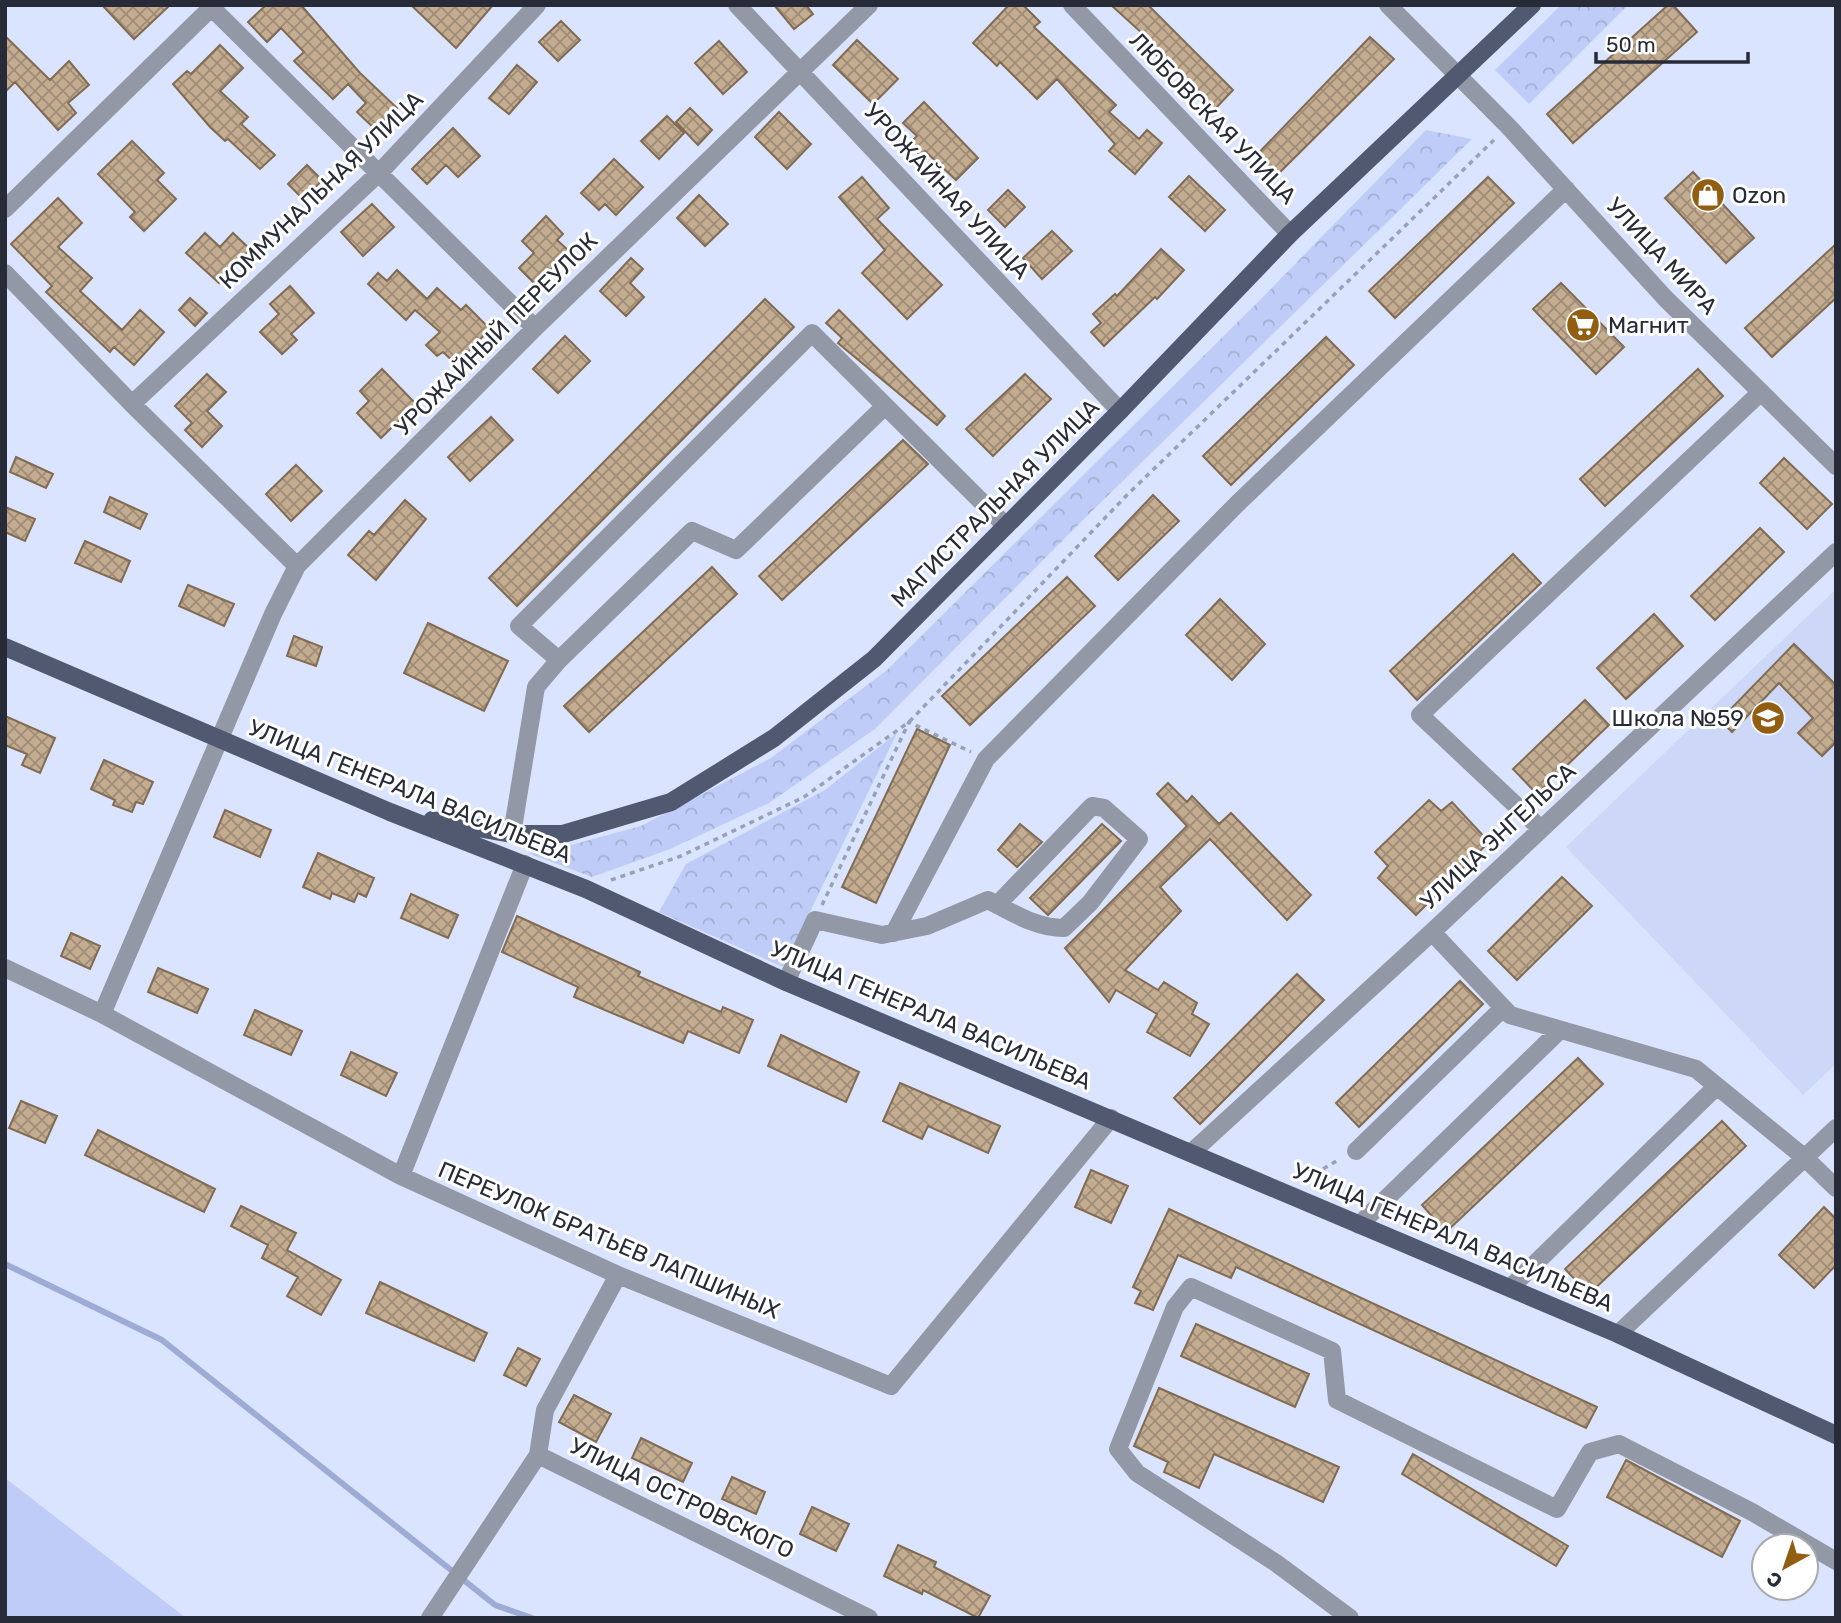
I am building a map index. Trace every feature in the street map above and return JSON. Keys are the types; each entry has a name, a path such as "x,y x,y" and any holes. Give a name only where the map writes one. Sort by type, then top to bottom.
{"main road":[{"name":"МАГИСТРАЛЬНАЯ УЛИЦА","path":"390,812 512,834 562,834 671,802 774,738 874,659 1121,411 1290,234 1532,5"},
{"name":"УЛИЦА ГЕНЕРАЛА ВАСИЛЬЕВА","path":"5,647 390,812 586,889 786,982 1618,1334 1836,1434"}],"street":[{"name":"КОММУНАЛЬНАЯ УЛИЦА","path":"132,404 380,172 537,5"},
{"name":"УРОЖАЙНАЯ УЛИЦА","path":"737,5 1121,411"},
{"name":"УРОЖАЙНЫЙ ПЕРЕУЛОК","path":"102,1014 221,741 273,614 297,566 536,328 869,5"},
{"name":"ЛЮБОВСКАЯ УЛИЦА","path":"1072,5 1290,234"},
{"name":"УЛИЦА МИРА","path":"1388,5 1508,126 1665,298 1836,466"},
{"path":"5,209 211,6 536,328"},
{"path":"894,933 986,760 1237,504 1566,189"},
{"path":"5,273 132,404 297,566"},
{"path":"559,660 519,626 812,333 1006,526"},
{"path":"1541,829 1420,715 1761,392"},
{"path":"512,834 536,687 559,660 692,531 736,550 885,406"},
{"name":"УЛИЦА ЭНГЕЛЬСА","path":"1191,1153 1432,932 1836,552"},
{"path":"786,982 815,920 882,935 928,926 988,900 997,905 1045,928 1064,928 1090,903 1139,839 1104,808 1092,806 997,905"},
{"path":"401,1176 525,864"},
{"path":"1432,932 1510,1016 1696,1069 1805,1158 1836,1188"},
{"name":"ПЕРЕУЛОК БРАТЬЕВ ЛАПШИНЫХ","path":"5,968 102,1014 401,1176 618,1275 891,1386 1111,1118"},
{"path":"1356,1151 1503,1008"},
{"path":"1359,1224 1560,1030"},
{"path":"1510,1288 1717,1086"},
{"path":"1618,1334 1836,1128"},
{"name":"УЛИЦА ОСТРОВСКОГО","path":"618,1275 545,1410 538,1455 869,1618"},
{"path":"1350,1618 1276,1563 1137,1473 1118,1449 1175,1307 1191,1287 1332,1351 1337,1400 1557,1509 1590,1452 1619,1444 1752,1512 1836,1561"},
{"path":"430,1618 538,1455"}],"path":[{"path":"586,889 681,856 804,797 909,722 1127,495 1508,126"},
{"path":"909,722 986,760"},
{"path":"815,920 909,722"},
{"path":"1306,1179 1356,1151"}],"shaded area":[{"name":"Школа №59","path":"1836,589 1836,1064 1803,1095 1566,847"}],"green space":[{"path":"1561,5 1628,5 1529,104 1495,70"},
{"path":"1426,130 1472,139 1089,514 875,729 769,803 670,849 592,877 528,853 560,848 641,826 771,758 887,670 1262,298"},
{"path":"897,733 783,967 659,912 686,864 825,790"},
{"path":"5,1478 186,1618 5,1618"}],"building":[{"path":"102,5 170,5 134,39"},
{"path":"266,5 301,5 360,73 397,108 376,130 357,112 366,103 348,84 333,99 294,61 304,52 281,28 267,42 248,22"},
{"path":"411,5 493,5 456,48"},
{"path":"774,5 806,5 813,14 794,29"},
{"path":"1009,5 1023,5 1040,22 1034,27 1116,105 1109,112 1139,139 1147,130 1162,143 1135,174 1109,151 1115,144 1057,79 1037,99 1000,62 997,66 973,43"},
{"path":"1111,5 1148,5 1233,90 1214,110 1150,49 1154,44"},
{"path":"1668,5 1673,5 1697,32 1573,143 1547,114"},
{"path":"561,21 580,40 558,61 539,42"},
{"path":"5,36 50,80 69,61 89,85 68,103 76,113 58,130 15,82 5,92"},
{"path":"1370,37 1394,59 1269,183 1249,163"},
{"path":"857,40 898,79 873,104 833,65"},
{"path":"719,41 747,72 723,94 695,63"},
{"path":"220,45 243,68 220,91 248,117 241,124 275,155 260,169 228,139 225,141 210,127 173,84 187,71 191,74"},
{"path":"517,65 537,82 509,114 489,98"},
{"path":"924,102 978,158 956,180 925,151 921,156 909,144 917,136 903,123"},
{"path":"690,108 712,130 698,145 676,122"},
{"path":"779,112 811,144 787,169 755,137"},
{"path":"667,116 684,133 659,159 641,141"},
{"path":"453,128 480,156 458,177 446,165 427,184 412,169"},
{"path":"132,141 164,173 157,180 176,199 144,231 130,217 135,212 98,174"},
{"path":"614,159 643,187 616,215 605,204 599,210 581,193"},
{"path":"307,165 322,180 304,200 288,184"},
{"path":"1693,172 1754,238 1726,263 1665,198"},
{"path":"1189,176 1225,210 1205,231 1169,197"},
{"path":"862,177 889,208 877,219 942,285 907,319 862,273 885,250 839,197"},
{"path":"1488,177 1514,203 1395,318 1369,291"},
{"path":"1008,190 1025,207 1005,227 988,210"},
{"path":"699,195 728,224 705,246 677,218"},
{"path":"58,198 82,223 58,247 92,278 80,291 122,330 140,310 164,332 134,365 114,347 110,352 46,292 52,286 11,244"},
{"path":"372,204 394,227 363,256 341,232"},
{"path":"546,216 563,234 557,240 569,251 536,285 519,268 534,253 522,241"},
{"path":"1052,231 1072,251 1042,279 1023,258"},
{"path":"205,233 220,247 233,233 250,249 219,283 186,253"},
{"path":"1836,244 1836,298 1772,357 1745,328"},
{"path":"1161,249 1184,270 1157,299 1155,297 1104,346 1091,332 1101,323 1093,314 1115,294 1117,296"},
{"path":"631,258 643,269 630,283 644,297 626,316 600,291"},
{"path":"397,270 427,299 437,288 461,310 466,305 490,329 456,364 443,352 437,356 426,345 440,332 415,310 406,320 368,284 378,273 387,281"},
{"path":"1561,283 1624,347 1596,374 1533,309"},
{"path":"290,286 314,313 291,334 297,340 282,354 260,332 279,314 270,304"},
{"path":"190,298 207,313 195,326 179,310"},
{"path":"765,299 794,327 517,606 489,578"},
{"path":"839,310 945,416 937,425 838,343 842,338 826,323"},
{"path":"565,336 590,361 558,393 533,369"},
{"path":"1326,337 1354,365 1231,485 1203,456"},
{"path":"382,369 416,404 381,438 357,413 369,401 360,391"},
{"path":"1698,369 1723,396 1605,506 1580,479"},
{"path":"207,374 226,392 207,411 222,426 202,447 185,430 192,423 175,406"},
{"path":"1025,374 1051,399 993,456 966,429"},
{"path":"491,417 513,440 470,481 448,457"},
{"path":"903,440 928,464 782,600 759,576"},
{"path":"16,457 53,474 46,488 10,472"},
{"path":"1784,458 1832,504 1807,529 1760,483"},
{"path":"296,465 322,491 291,521 266,494"},
{"path":"1153,495 1179,521 1118,580 1095,556"},
{"path":"110,497 147,514 140,529 104,512"},
{"path":"405,500 426,519 376,580 348,555 369,531 374,535"},
{"path":"5,507 35,519 25,541 5,532"},
{"path":"1760,528 1784,552 1715,620 1691,596"},
{"path":"85,541 130,561 121,582 75,563"},
{"path":"1513,554 1541,583 1417,700 1390,671"},
{"path":"712,567 737,594 589,732 564,706"},
{"path":"1067,577 1095,606 970,725 942,696"},
{"path":"188,585 234,604 224,626 179,606"},
{"path":"1220,599 1265,644 1232,680 1186,635"},
{"path":"1654,614 1683,646 1626,699 1597,668"},
{"path":"428,623 508,661 484,711 404,673"},
{"path":"294,636 322,647 316,666 287,656"},
{"path":"1794,644 1836,685 1836,742 1822,756 1798,733 1813,718 1779,683 1732,732 1720,720"},
{"path":"1585,700 1609,725 1537,794 1513,769"},
{"path":"5,716 55,738 40,773 22,765 27,754 5,745"},
{"path":"917,729 950,745 876,903 842,887"},
{"path":"104,760 153,782 143,804 136,802 132,812 113,805 115,800 91,789"},
{"path":"1168,783 1187,802 1192,796 1219,824 1231,813 1311,895 1287,920 1210,839 1160,887 1181,911 1125,970 1158,990 1164,982 1197,1003 1192,1014 1209,1024 1190,1056 1147,1032 1157,1014 1116,990 1109,1002 1065,948 1187,826 1157,794"},
{"path":"1429,800 1441,811 1452,802 1489,842 1416,915 1378,878 1388,866 1375,852"},
{"path":"225,810 271,830 260,857 214,837"},
{"path":"1020,824 1042,842 1017,867 998,850"},
{"path":"1102,824 1121,841 1048,915 1030,898"},
{"path":"318,853 374,878 366,897 358,893 354,902 332,893 330,899 303,887"},
{"path":"1562,877 1592,906 1517,980 1488,951"},
{"path":"411,894 458,915 448,938 401,918"},
{"path":"517,916 640,972 638,976 721,1012 723,1007 753,1020 739,1053 688,1031 683,1043 574,997 578,987 502,952"},
{"path":"71,933 100,946 90,969 61,956"},
{"path":"158,968 208,989 197,1013 148,992"},
{"path":"1297,974 1324,1000 1200,1124 1174,1098"},
{"path":"1460,981 1483,1004 1359,1127 1336,1103"},
{"path":"255,1010 302,1031 291,1055 244,1035"},
{"path":"781,1035 859,1072 846,1102 768,1066"},
{"path":"351,1052 397,1073 386,1096 341,1075"},
{"path":"1578,1058 1603,1084 1446,1232 1422,1205"},
{"path":"900,1083 1000,1126 988,1153 928,1126 922,1139 883,1121"},
{"path":"21,1101 57,1116 45,1143 9,1128"},
{"path":"1722,1121 1746,1146 1589,1294 1565,1269"},
{"path":"98,1130 215,1189 204,1212 85,1155"},
{"path":"1091,1170 1128,1186 1111,1223 1075,1207"},
{"path":"241,1206 296,1233 287,1250 341,1280 321,1315 287,1296 298,1277 262,1258 268,1245 231,1226"},
{"path":"1824,1207 1836,1219 1836,1265 1814,1288 1779,1255"},
{"path":"1169,1209 1597,1407 1586,1428 1236,1267 1231,1278 1178,1255 1153,1310 1135,1303 1141,1291 1133,1287"},
{"path":"380,1282 487,1333 474,1361 366,1313"},
{"path":"1196,1324 1309,1374 1295,1407 1181,1356"},
{"path":"518,1348 540,1359 526,1386 504,1375"},
{"path":"1159,1388 1339,1467 1323,1502 1214,1454 1199,1488 1164,1472 1168,1462 1134,1446"},
{"path":"574,1395 611,1414 596,1442 559,1422"},
{"path":"641,1438 692,1463 683,1482 632,1458"},
{"path":"1413,1454 1568,1546 1556,1566 1402,1474"},
{"path":"1626,1460 1740,1521 1722,1557 1607,1497"},
{"path":"732,1477 765,1492 756,1514 722,1499"},
{"path":"812,1507 849,1524 836,1551 800,1534"},
{"path":"898,1545 936,1562 934,1567 990,1596 978,1618 923,1590 922,1594 884,1576"}],"waterway":[{"path":"5,1264 162,1340 495,1605 532,1618"}],"place":[{"name":"Ozon","path":"1708,195"},
{"name":"Магнит","path":"1583,325"},
{"name":"Школа №59","path":"1768,718"}]}
